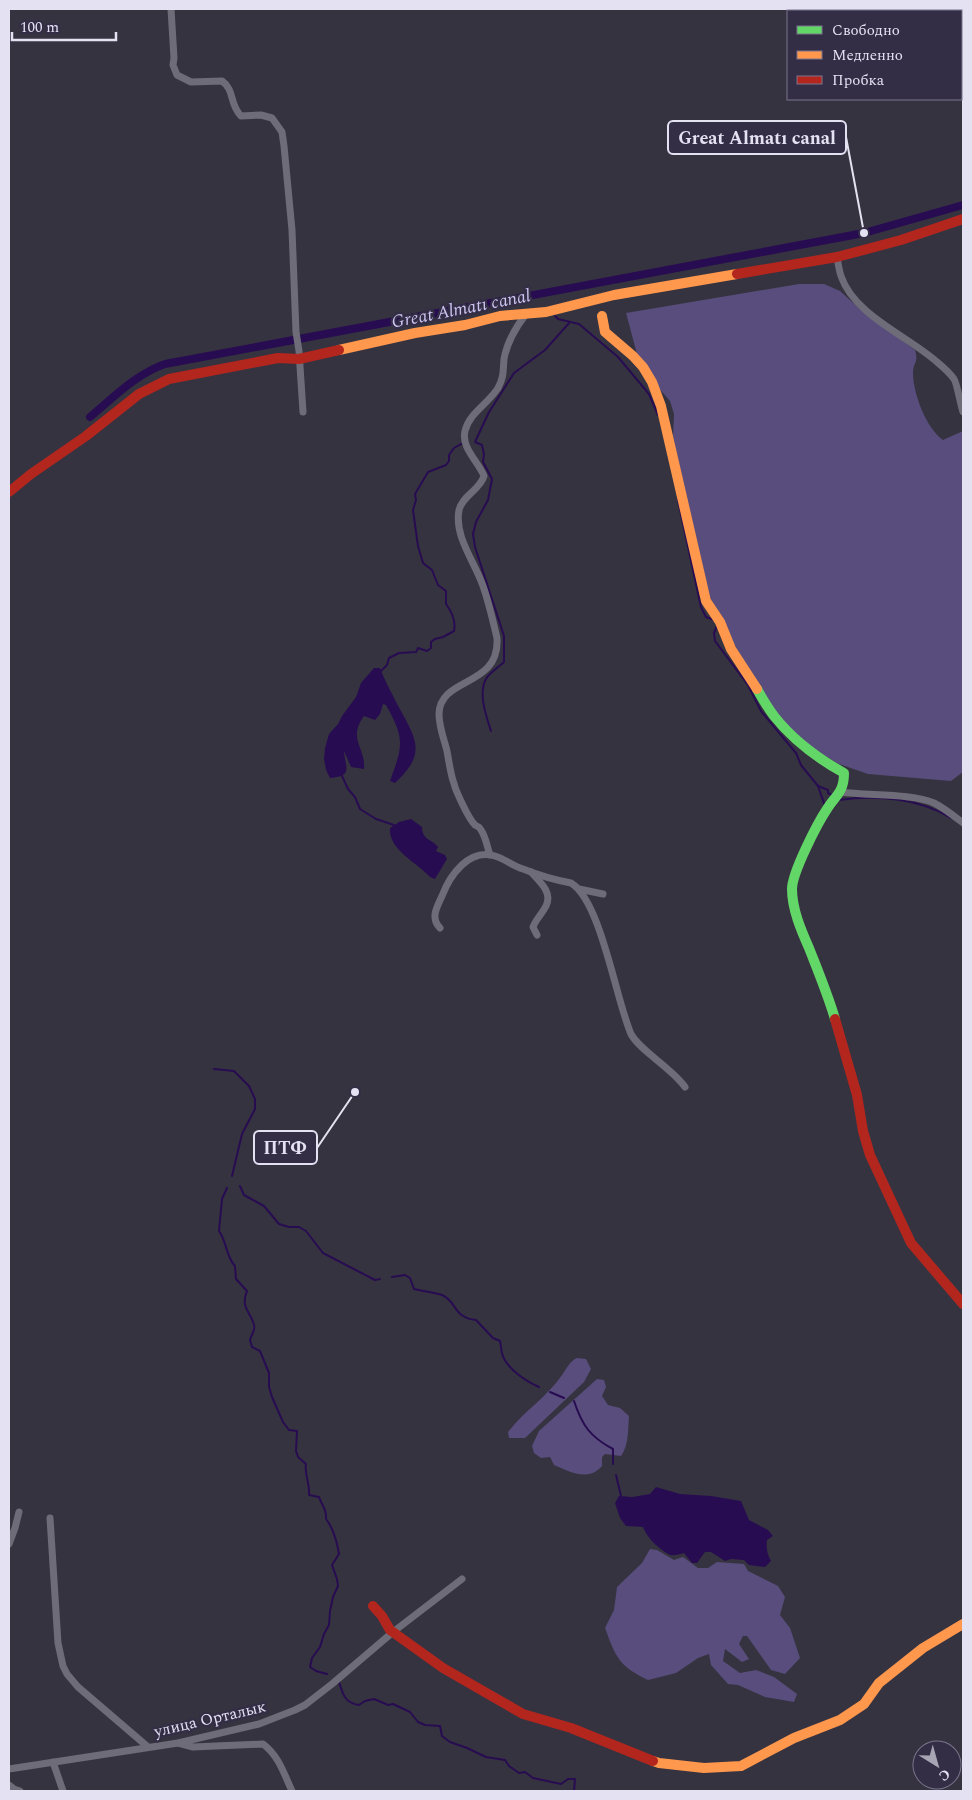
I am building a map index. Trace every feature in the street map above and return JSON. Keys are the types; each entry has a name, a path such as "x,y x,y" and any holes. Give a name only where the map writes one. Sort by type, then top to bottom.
{"street":[{"path":"171,9 173,65 177,75 191,82 222,81 230,91 235,110 241,116 272,118 282,132 292,230 296,332 300,355 304,412"},
{"path":"9,492 31,474 86,436 139,394 159,383 181,376 465,325 500,316 566,308 614,295 837,257 901,240 963,219"},
{"path":"837,257 841,277 860,307 930,356 953,378 963,412"},
{"path":"490,855 481,829 475,825 452,784 440,714 442,701 453,690 478,676 490,666 494,661 498,645 483,584 460,532 459,511 463,502 483,481 484,476 465,442 465,432 469,422 501,383 504,374 504,358 514,331 526,314"},
{"path":"500,316 507,320 514,331"},
{"path":"602,316 603,329 607,336 616,341 636,359 648,375 662,405 664,423 696,552 702,588 706,601 720,622 731,649 774,716 805,748 819,759 844,773 841,792 827,810 796,870 792,888 794,904 802,931 830,1003 856,1095 870,1155 911,1243 963,1304"},
{"path":"841,792 895,796 934,803 963,822"},
{"path":"440,928 436,924 435,914 443,892 464,862 476,855 496,856 530,872 571,884 579,889 604,894"},
{"path":"530,872 544,885 547,893 546,906 535,920 533,927 537,935"},
{"path":"579,889 586,900 608,957 624,1016 632,1036 672,1072 685,1087"},
{"path":"9,1544 19,1512"},
{"path":"50,1518 58,1643 63,1666 78,1688 148,1747"},
{"name":"улица Орталык","path":"9,1769 178,1743 260,1724 295,1710 305,1705 332,1684 393,1632 462,1579"},
{"path":"373,1606 378,1610 390,1630 443,1668 523,1714 571,1728 660,1763 723,1768 741,1766 794,1738 840,1720 854,1712 864,1704 880,1683 923,1648 963,1624"},
{"path":"178,1743 194,1747 263,1744 273,1754 282,1768 292,1791"},
{"path":"53,1762 63,1791"}],"shaded area":[{"path":"799,284 824,284 840,291 862,311 915,350 916,360 913,369 915,390 926,419 943,440 963,431 963,772 951,781 868,774 839,764 813,749 777,715 743,661 711,600 701,564 673,437 674,414 670,401 656,385 637,354 626,313"},
{"path":"374,668 380,668 411,731 416,748 415,756 405,773 395,783 390,781 398,759 400,742 392,717 386,705 383,704 380,714 375,720 364,716 359,724 357,738 364,761 364,769 351,767 344,751 345,773 338,777 330,778 324,759 329,734 356,697 361,683"},
{"path":"411,819 422,827 425,837 436,844 438,847 436,851 445,855 447,859 435,879 430,877 405,855 394,843 391,836 390,828 399,822"},
{"path":"577,1358 586,1359 591,1369 584,1382 525,1438 509,1438 508,1432 514,1424 556,1383 570,1363"},
{"path":"597,1379 604,1380 606,1387 602,1396 608,1405 620,1408 629,1416 627,1442 621,1456 605,1454 602,1457 602,1466 597,1471 585,1475 560,1468 554,1465 550,1457 541,1458 534,1453 532,1446 539,1431"},
{"path":"656,1487 680,1494 711,1496 741,1501 749,1520 768,1530 773,1536 767,1540 771,1561 765,1567 749,1565 744,1560 731,1559 725,1561 711,1552 705,1552 697,1563 692,1563 684,1553 670,1555 664,1552 650,1539 643,1527 626,1526 620,1518 615,1503 619,1496 632,1497 650,1494"},
{"path":"650,1549 657,1550 674,1560 683,1557 698,1568 708,1568 717,1562 744,1564 748,1571 778,1586 785,1597 780,1615 790,1628 800,1658 785,1674 771,1670 747,1636 743,1636 739,1644 749,1659 742,1662 725,1649 723,1661 740,1673 756,1670 774,1677 797,1694 794,1702 765,1697 738,1685 728,1684 711,1665 709,1654 698,1658 676,1673 648,1680 631,1670 620,1660 612,1647 605,1628 614,1610 617,1587 642,1563"}],"waterway":[{"name":"Great Almatı canal","path":"90,417 135,380 154,368 165,364 864,233 963,205"},
{"path":"555,316 558,319 579,324 618,357 649,394 658,415"},
{"path":"491,731 484,705 483,691 487,677 504,662 504,636 475,547 473,534 476,522 488,500 492,479 483,462 482,445 475,442 489,412 514,373 545,350 570,322"},
{"path":"381,671 387,665 389,658 399,653 416,652 418,648 427,651 431,648 431,642 435,639 454,631 453,617 446,604 446,591 438,585 432,570 423,563 418,546 413,510 416,500 415,494 428,472 446,465 449,461 449,455 454,448 463,443"},
{"path":"678,500 701,607 706,617 714,620"},
{"path":"717,626 714,633 715,641 748,685 761,711 796,753 801,765 818,786 825,806"},
{"path":"342,776 360,809 376,819 394,825"},
{"path":"818,786 828,790 828,793 832,795"},
{"path":"839,800 882,798 911,802 939,811 951,818"},
{"path":"214,1069 234,1071 249,1086 255,1099 255,1109 242,1134 232,1176"},
{"path":"240,1186 244,1195 264,1206 279,1224 299,1227 306,1231 323,1253 375,1280 380,1279"},
{"path":"227,1188 222,1199 219,1231 235,1266 236,1279 247,1291 245,1306 254,1327 250,1340 252,1347 260,1351 269,1373 269,1387 272,1397 283,1422 289,1430 297,1431 296,1451 298,1457 306,1464 309,1495 319,1497 325,1510 326,1519 335,1536 338,1549 339,1554 332,1565 338,1586 333,1597 329,1625 320,1647 312,1658 310,1667 327,1674"},
{"path":"392,1277 405,1275 410,1278 414,1289 439,1294 447,1298 459,1313 469,1319 476,1320 493,1338 500,1341 504,1358 511,1368 539,1387"},
{"path":"550,1392 564,1398"},
{"path":"574,1401 580,1417 588,1430 598,1440 613,1449 613,1464"},
{"path":"616,1475 621,1496"},
{"path":"339,1682 343,1694 354,1704 359,1705 374,1699 388,1705 393,1704 410,1712 418,1722 425,1725 440,1726 442,1736 450,1742 486,1757 505,1760 509,1766 519,1773 525,1772 533,1778 561,1784 568,1779 575,1779 574,1791"}],"traffic: fast":[{"path":"757,689 774,716 797,741 844,773 843,785 823,816 806,849 796,872 792,889 798,919 835,1019"}],"traffic: slow":[{"path":"339,350 415,333 465,325 500,316 546,312 614,295 737,274"},
{"path":"602,316 605,332 633,356 643,367 652,382 661,406 706,601 720,622 731,649 757,689"},
{"path":"653,1761 704,1768 741,1766 794,1738 840,1720 864,1704 879,1683 923,1648 963,1624"}],"traffic: jam":[{"path":"737,274 837,257 901,240 963,219"},
{"path":"9,492 31,474 86,436 139,394 169,379 278,358 299,359 339,350"},
{"path":"835,1019 857,1095 863,1131 870,1155 911,1243 963,1304"},
{"path":"373,1606 382,1616 390,1630 443,1668 523,1714 571,1728 653,1761"}],"place":[{"name":"Great Almatı canal","path":"864,233"},
{"name":"ПТФ","path":"355,1092"}]}
